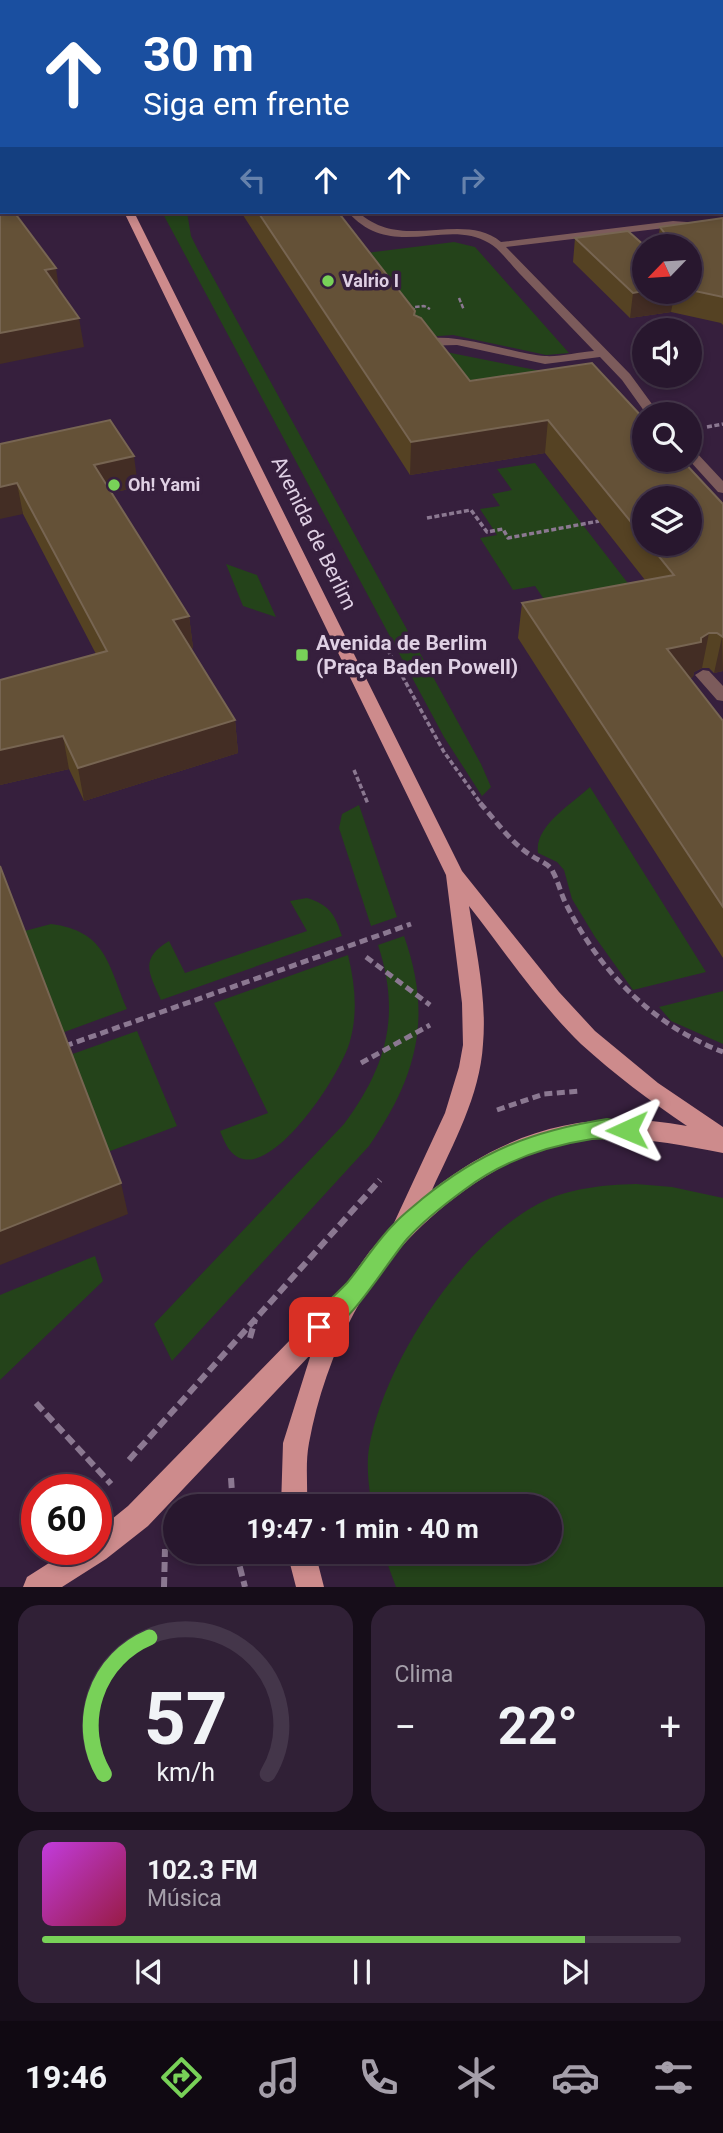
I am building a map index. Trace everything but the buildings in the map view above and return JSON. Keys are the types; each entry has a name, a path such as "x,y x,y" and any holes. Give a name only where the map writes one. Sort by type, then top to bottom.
{"main road":[{"name":"Avenida de Berlim","path":"130,214 455,875 552,998 588,1037 650,1089 723,1141"},
{"name":"Avenida de Berlim","path":"401,1230 458,1106 468,1075 473,1046 472,1010 455,875"},
{"path":"112,1536 138,1516 354,1291 401,1230 458,1182 488,1163 524,1146 566,1134 607,1128 723,1141"},
{"path":"294,1494 296,1444 320,1363 354,1291"},
{"path":"304,1564 310,1587"},
{"path":"37,1587 71,1565"}],"street":[{"path":"355,214 363,223 379,230 401,234 468,234 488,238 500,245 603,353 620,378 642,402"},
{"path":"500,245 673,224 700,226 723,232"},
{"path":"421,344 457,342 545,360 603,353"},
{"path":"702,467 723,489"},
{"path":"703,675 723,696"}],"path":[{"path":"428,517 471,510 487,532 503,530 508,538 599,522"},
{"path":"354,769 368,804"},
{"path":"474,798 528,854 553,870 558,893 570,915 604,966 632,999 674,1031 723,1052"},
{"path":"64,1046 411,924"},
{"path":"366,957 430,1005"},
{"path":"361,1063 430,1025"},
{"path":"127,1462 390,1169"},
{"path":"36,1403 94,1463"},
{"path":"112,1478 118,1472"},
{"path":"239,1564 245,1587"}],"green space":[{"path":"163,214 187,214 191,236 198,250 481,764 491,787 482,796 444,737"},
{"path":"454,242 475,247 569,353 546,355 453,335 412,338 350,255"},
{"path":"441,351 551,373 450,389"},
{"path":"535,463 637,595 552,611 535,586 513,590 480,538 497,535 480,509 500,506 492,494 512,490 497,469"},
{"path":"226,564 257,575 276,617 243,606"},
{"path":"590,787 706,972 633,990 572,899 564,870 557,862 538,853 538,843 548,825"},
{"path":"359,805 397,917 371,926 339,828 342,814"},
{"path":"307,898 321,904 330,912 342,936 161,1000 149,967 153,954 169,941 185,973 307,931 290,901"},
{"path":"51,924 69,928 94,942 109,964 127,1009 59,1034 21,932"},
{"path":"404,936 418,993 418,1020 409,1071 399,1095 369,1146 172,1361 154,1324 344,1124 359,1103 380,1060 389,1017 385,970 378,945"},
{"path":"348,955 354,987 354,1019 350,1041 335,1074 307,1115 274,1149 258,1158 238,1157 229,1148 220,1131 268,1113 214,1003"},
{"path":"723,991 723,1044 671,1021 659,1007"},
{"path":"137,1031 177,1126 105,1153 67,1056"},
{"path":"611,1185 672,1187 723,1198 723,1587 396,1587 387,1564 562,1564 562,1494 370,1494 369,1448 377,1415 409,1344 430,1310 481,1247 509,1223 538,1204 561,1194"},
{"path":"95,1256 103,1281 0,1380 0,1295"}],"place":[{"name":"Valrio I","path":"328,281"},
{"name":"Oh! Yami","path":"114,485"},
{"name":"Avenida de Berlim (Praça Baden Powell)","path":"302,655"}],"route":[{"path":"319,1327 354,1291 401,1230 458,1182 488,1163 524,1146 566,1134 607,1128 627,1130"}]}
